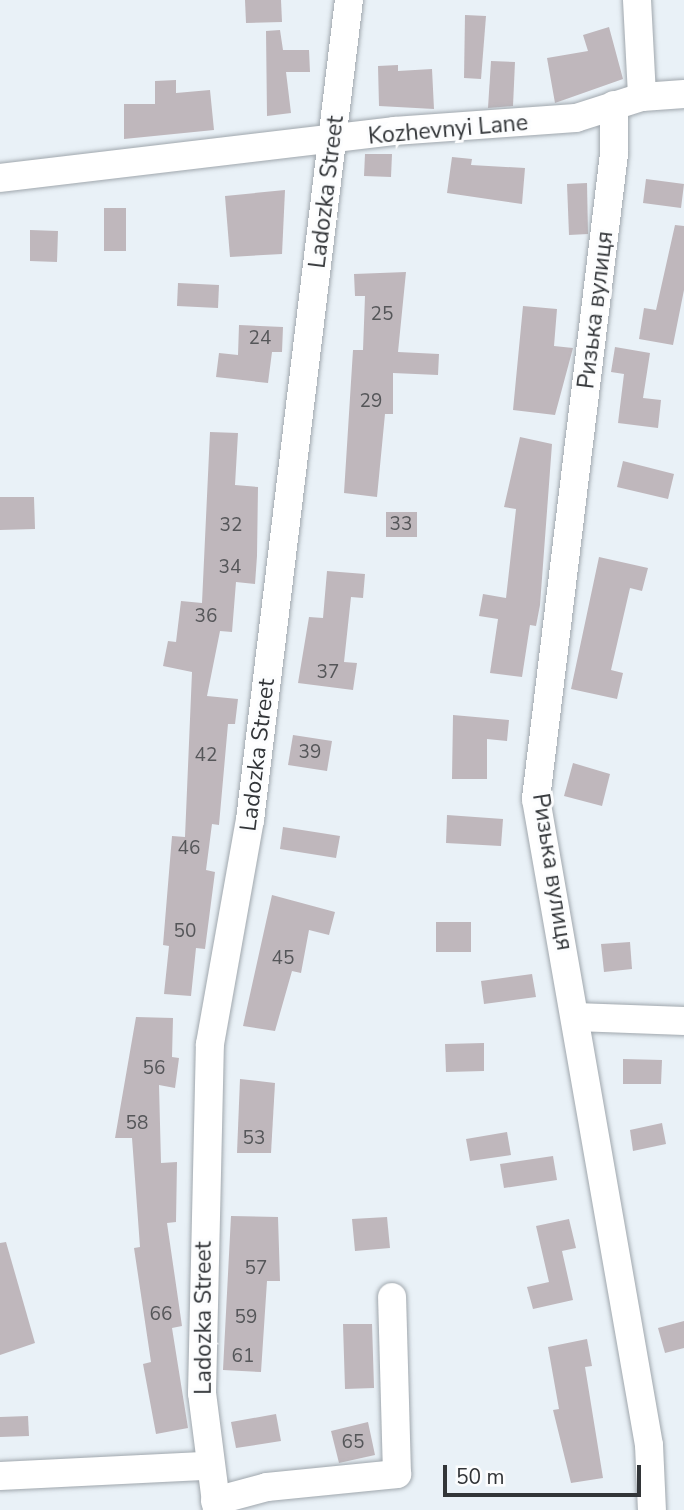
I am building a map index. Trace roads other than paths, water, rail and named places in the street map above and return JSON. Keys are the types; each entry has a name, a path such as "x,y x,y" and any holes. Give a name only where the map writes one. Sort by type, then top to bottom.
{"street":[{"name":"Ladozka Street","path":"216,1505 208,1466 202,1290 210,1044 250,820 349,0"},
{"path":"637,0 642,97"},
{"name":"Kozhevnyi Lane","path":"0,178 333,141 576,118 642,97 684,94"},
{"name":"Ризька вулиця","path":"614,105 614,153 536,799 649,1446 652,1510"},
{"path":"576,1017 684,1021"},
{"path":"216,1505 267,1487 397,1474 392,1297"},
{"path":"0,1476 208,1466"}]}
